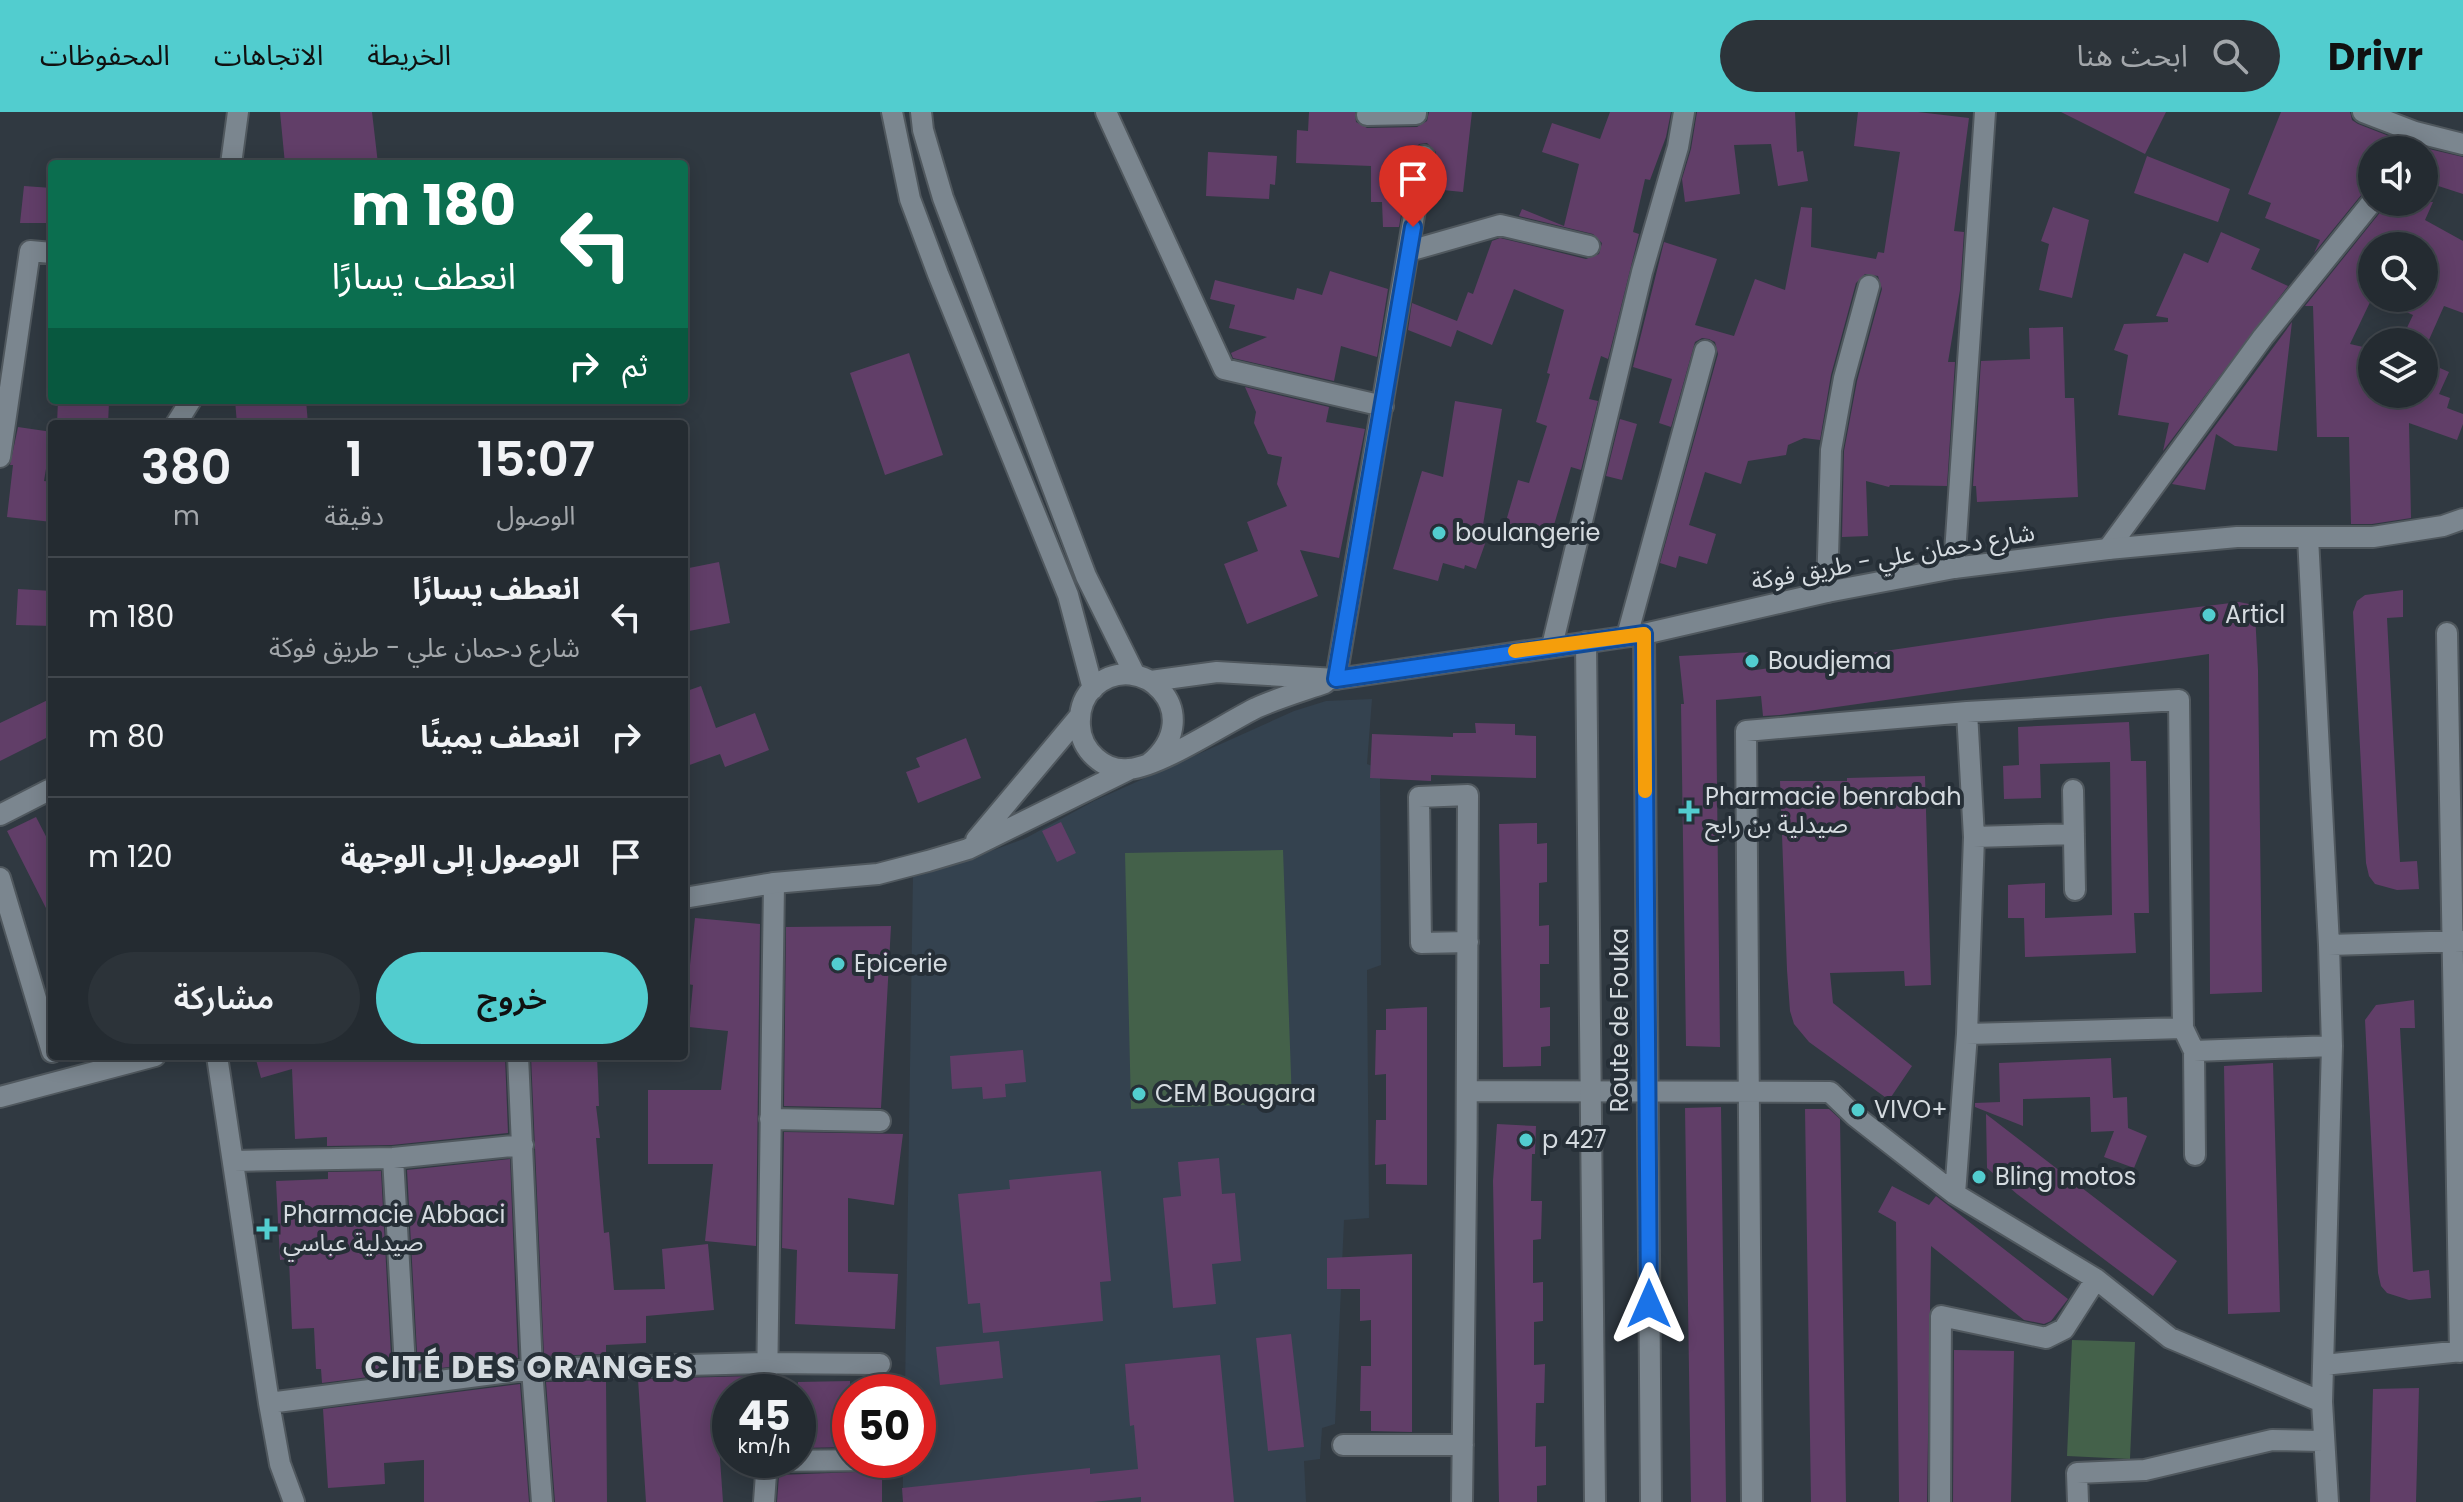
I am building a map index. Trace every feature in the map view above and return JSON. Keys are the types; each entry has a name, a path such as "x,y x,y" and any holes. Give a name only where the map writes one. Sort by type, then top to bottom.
{"street":[{"path":"232,160 238,112"},
{"path":"892,112 910,199 1068,595 1093,689"},
{"path":"688,897 774,883 878,874 968,849 1128,770 1150,763 1163,753 1171,738 1174,722 1171,706 1163,692 1143,678 1080,562 943,198 923,130 921,112"},
{"path":"1106,112 1224,369 1383,406"},
{"path":"1367,115 1416,112"},
{"path":"1552,646 1642,272 1678,147 1684,112"},
{"path":"1954,568 1985,112"},
{"path":"2363,112 2387,116 2415,132 2463,144"},
{"path":"1336,679 1424,156"},
{"path":"2108,549 2263,337 2361,216"},
{"path":"1409,251 1500,225 1589,246"},
{"path":"0,457 30,251 48,253"},
{"path":"1827,592 1831,450 1844,378 1869,286"},
{"name":"Route de Fouka","path":"1651,1502 1647,1091 1636,635 1705,351"},
{"name":"شارع دحمان علي - طريق فوكة","path":"1143,678 1217,672 1336,679 1636,635 1827,592 1954,568 2237,537 2373,537 2443,526 2463,519"},
{"path":"2308,537 2332,1046 2322,1402 2328,1502"},
{"path":"2323,1365 2461,1352 2458,941 2447,633"},
{"name":"Route de Fouka","path":"1586,642 1595,1502"},
{"path":"1128,770 1112,768 1086,748 1080,733 1079,717 1083,701 1105,679 1120,675 1143,678"},
{"name":"شارع دحمان علي - طريق فوكة","path":"1150,763 1258,707 1336,679"},
{"path":"1752,1502 1746,731 1967,712 2179,700 2183,1028 2194,1051 2195,1155"},
{"path":"1955,1194 1967,1034 1974,837 1967,712"},
{"path":"968,849 1079,717"},
{"path":"2073,790 2075,890"},
{"path":"0,815 48,791"},
{"path":"1462,1502 1468,1091 1468,942 1468,795 1419,797 1421,943 1468,942"},
{"path":"1974,837 2074,834"},
{"path":"0,878 48,1037"},
{"path":"767,1374 774,883"},
{"path":"2329,945 2458,941"},
{"path":"1967,1034 2183,1028"},
{"path":"2194,1051 2332,1046"},
{"path":"55,1060 61,1082"},
{"path":"0,1097 141,1060"},
{"path":"218,1060 269,1403 280,1464 294,1502"},
{"path":"518,1060 532,1369 542,1502"},
{"path":"1468,1091 1830,1092 1855,1116 1955,1194 2096,1279 2170,1338 2322,1402"},
{"path":"770,1119 880,1121"},
{"path":"234,1161 393,1158 523,1145"},
{"path":"393,1158 406,1384"},
{"path":"1940,1502 1941,1316 2046,1338 2064,1329 2096,1279"},
{"path":"269,1403 532,1369 767,1363 880,1364"},
{"path":"2078,1502 2077,1473 2145,1470 2272,1440 2323,1441"},
{"path":"1343,1445 1463,1445"},
{"path":"764,1502 766,1478"}],"shaded area":[{"name":"CEM Bougara","path":"1372,699 1367,764 1380,769 1381,965 1367,970 1369,1218 1344,1220 1335,1424 1322,1428 1320,1459 1304,1461 1306,1502 903,1502 903,1478 936,1478 936,1374 905,1374 913,873 945,868 1026,838 1094,801 1294,711 1326,701"}],"green space":[{"path":"1283,850 1292,1103 1131,1109 1125,853"},
{"path":"2072,1340 2135,1342 2130,1459 2067,1456"}],"building":[{"path":"280,112 372,112 378,160 285,160"},
{"path":"1309,112 1355,112 1356,122 1367,128 1417,127 1427,121 1429,112 1472,112 1463,192 1432,189 1436,152 1427,143 1419,144 1411,154 1399,227 1383,227 1382,202 1371,202 1371,166 1296,163 1297,130 1308,131"},
{"path":"1610,112 1671,112 1666,137 1650,180 1645,179 1633,232 1639,234 1608,359 1601,356 1589,399 1598,401 1581,470 1571,467 1549,542 1504,528 1518,480 1529,483 1547,426 1536,422 1564,310 1514,289 1492,345 1457,330 1451,347 1408,330 1412,303 1457,321 1468,292 1473,294 1492,241 1500,238 1586,259 1599,254 1602,243 1593,234 1519,216 1522,209 1564,226 1579,164 1542,152 1552,123 1600,139"},
{"path":"1697,112 1795,112 1797,152 1803,151 1808,181 1778,186 1771,144 1734,145 1740,194 1685,202 1682,179"},
{"path":"1858,112 1918,112 1969,118 1954,231 1964,232 1960,290 1948,362 1955,362 1947,486 1889,487 1866,481 1868,536 1842,537 1844,451 1857,381 1882,289 1878,276 1865,274 1856,283 1831,375 1820,440 1804,438 1788,445 1786,455 1748,461 1741,484 1705,472 1689,525 1716,534 1707,564 1679,556 1676,568 1660,563 1718,354 1715,342 1702,338 1695,342 1671,427 1659,423 1672,379 1633,367 1664,242 1717,259 1695,325 1734,336 1755,279 1785,290 1801,207 1812,208 1811,247 1876,259 1878,252 1884,253 1900,152 1854,146"},
{"path":"2061,112 2166,112 2145,154"},
{"path":"2281,112 2350,112 2352,120 2358,124 2389,136 2358,136 2358,199 2314,253 2320,240 2265,218 2271,203 2248,194"},
{"path":"2438,151 2463,157 2463,194 2438,186"},
{"path":"1208,152 1277,156 1275,185 1270,184 1269,199 1206,196"},
{"path":"2147,156 2230,189 2218,222 2134,193"},
{"path":"24,186 48,188 48,223 20,223"},
{"path":"2053,207 2089,220 2072,298 2039,290 2049,244 2041,241"},
{"path":"2377,216 2427,216 2425,220 2463,241 2463,313 2444,306 2434,328 2407,328 2413,315 2407,312 2438,312 2438,232 2364,232"},
{"path":"2221,232 2260,249 2251,269 2288,286 2163,451 2169,423 2118,415 2128,355 2114,350 2124,324 2168,322 2168,318 2156,316 2184,253 2208,263"},
{"path":"2358,240 2358,312 2365,312 2350,344 2358,346 2358,408 2438,408 2438,367 2449,372 2439,394 2450,398 2447,408 2463,414 2463,424 2457,440 2409,423 2411,518 2351,524 2349,437 2317,437 2313,306 2305,306"},
{"path":"1330,271 1388,289 1377,357 1341,346 1334,381 1233,358 1231,353 1267,337 1229,328 1235,305 1210,299 1215,280 1294,300 1297,288 1322,295"},
{"path":"2292,322 2277,451 2235,446 2216,434 2205,490 2172,484"},
{"path":"2063,327 2065,398 2074,398 2078,497 1977,502 1976,486 1973,486 1981,361 2030,359 2029,328"},
{"path":"909,353 943,455 885,475 850,373"},
{"path":"1245,387 1329,407 1326,422 1365,429 1339,558 1300,550 1318,596 1247,624 1224,564 1258,551 1247,522 1287,506 1277,484 1282,457 1268,454 1254,423 1256,412"},
{"path":"1455,401 1502,409 1483,525 1491,527 1476,569 1443,563 1438,581 1393,569 1422,471 1443,477"},
{"path":"58,404 109,404 108,420 57,420"},
{"path":"235,404 306,404 308,420 237,420"},
{"path":"1620,419 1637,424 1622,480 1606,476"},
{"path":"18,427 48,431 44,481 48,482 48,522 7,517 13,465 10,465"},
{"path":"719,562 730,623 688,631 688,568"},
{"path":"18,589 48,591 48,626 16,625"},
{"path":"2403,590 2403,617 2387,618 2398,828 2400,862 2417,861 2419,889 2397,890 2375,884 2366,863 2353,612 2357,601 2365,595"},
{"path":"2239,602 2249,604 2255,613 2262,992 2210,994 2209,654 1780,715 1763,716 1761,696 1716,700 1720,1047 1686,1046 1681,704 1684,704 1679,656 1753,652 1756,670 2108,618"},
{"path":"701,686 716,728 755,713 769,750 725,767 720,754 688,766 688,691"},
{"path":"48,700 48,737 0,761 0,723"},
{"path":"2129,722 2131,761 2146,761 2149,913 2134,913 2136,953 2025,957 2024,918 2008,918 2008,885 2045,883 2045,918 2112,915 2110,762 2040,764 2041,798 2004,799 2003,766 2019,765 2018,727"},
{"path":"1475,723 1515,724 1515,735 1536,736 1536,778 1431,775 1431,781 1370,778 1372,734 1453,737 1453,733 1476,733"},
{"path":"966,738 981,778 918,803 906,772 920,767 916,758"},
{"path":"1925,776 1931,985 1905,986 1904,971 1830,973 1833,1003 1912,1066 1889,1100 1809,1042 1794,1024 1787,970 1780,781"},
{"path":"36,817 48,840 48,912 7,831"},
{"path":"1061,822 1076,853 1057,862 1042,831"},
{"path":"1537,823 1537,844 1547,843 1547,882 1539,883 1539,926 1549,925 1549,964 1540,964 1540,1008 1550,1007 1550,1046 1541,1047 1541,1066 1503,1067 1499,824"},
{"path":"695,918 760,924 756,1246 705,1241 713,1164 648,1164 648,1090 721,1090 728,1031 689,1027 693,985 688,984"},
{"path":"891,926 881,1108 784,1106 786,927"},
{"path":"2414,1000 2415,1028 2400,1028 2413,1272 2429,1270 2431,1298 2409,1300 2387,1293 2381,1286 2378,1273 2365,1020 2376,1005"},
{"path":"1427,1007 1427,1185 1386,1184 1386,1164 1375,1165 1376,1120 1386,1120 1386,1074 1375,1075 1376,1030 1386,1030 1386,1009"},
{"path":"1023,1050 1026,1082 1005,1084 1006,1097 983,1099 982,1087 952,1089 950,1056"},
{"path":"2111,1058 2113,1098 2127,1097 2128,1128 2147,1136 2134,1168 2104,1157 2114,1131 2091,1132 2090,1097 2023,1099 2023,1126 1975,1107 1975,1103 2000,1102 1999,1063"},
{"path":"256,1060 505,1060 508,1133 392,1145 327,1146 327,1137 295,1139 292,1069 261,1078"},
{"path":"531,1060 597,1060 599,1106 596,1106 600,1138 596,1138 604,1233 609,1232 614,1290 665,1289 662,1249 708,1244 714,1310 646,1316 646,1343 606,1345 606,1354 544,1356"},
{"path":"2273,1063 2280,1312 2228,1314 2224,1066"},
{"path":"1721,1107 1726,1502 1691,1502 1685,1108"},
{"path":"1805,1109 1829,1109 1840,1119 1846,1502 1811,1502"},
{"path":"1986,1114 2177,1261 2153,1296 1987,1168"},
{"path":"1497,1124 1536,1126 1531,1201 1542,1201 1541,1239 1533,1240 1533,1283 1543,1282 1543,1321 1534,1322 1534,1365 1545,1364 1544,1403 1536,1403 1535,1447 1546,1446 1546,1485 1537,1486 1537,1502 1499,1502 1493,1181"},
{"path":"784,1132 903,1134 894,1205 848,1198 848,1272 898,1274 895,1329 795,1324 797,1250 782,1248"},
{"path":"1219,1158 1222,1194 1235,1193 1241,1261 1212,1264 1216,1304 1173,1308 1163,1198 1181,1196 1178,1162"},
{"path":"510,1159 518,1358 418,1371 407,1170"},
{"path":"381,1171 392,1374 322,1383 321,1369 316,1369 314,1328 292,1329 289,1259 280,1260 276,1181 328,1179 328,1172"},
{"path":"1101,1171 1111,1281 1100,1282 1103,1321 983,1333 980,1303 968,1304 958,1194 1010,1189 1009,1180"},
{"path":"1892,1186 1929,1205 1936,1196 2068,1299 2051,1321 2044,1324 2024,1320 1931,1246 1927,1502 1899,1502 1896,1222 1878,1212"},
{"path":"1412,1254 1412,1432 1371,1431 1371,1411 1360,1411 1361,1366 1371,1366 1371,1320 1360,1321 1360,1289 1327,1289 1327,1258"},
{"path":"1291,1334 1304,1447 1268,1451 1256,1338"},
{"path":"999,1341 1003,1378 940,1385 936,1347"},
{"path":"1954,1350 2014,1351 2011,1502 1953,1502"},
{"path":"1220,1355 1234,1502 1141,1502 1141,1497 1093,1502 903,1502 902,1488 1090,1468 1090,1474 1138,1469 1134,1425 1130,1426 1125,1364"},
{"path":"712,1377 712,1478 721,1478 723,1502 646,1502 638,1379"},
{"path":"606,1380 607,1502 555,1502 546,1382"},
{"path":"832,1381 832,1447 816,1448 816,1382"},
{"path":"520,1384 529,1502 424,1502 424,1460 384,1463 385,1484 328,1488 323,1409"},
{"path":"2419,1388 2416,1502 2370,1502 2373,1389"},
{"path":"832,1473 832,1478 882,1478 882,1502 777,1502 779,1478 816,1478 816,1474"}],"slow traffic":[{"path":"1515,651 1644,634 1645,791"}],"place":[{"name":"boulangerie","path":"1439,533"},
{"name":"Articl","path":"2209,615"},
{"name":"Boudjema","path":"1752,661"},
{"name":"Pharmacie benrabah صيدلية بن رابح","path":"1689,811"},
{"name":"Epicerie","path":"838,964"},
{"name":"CEM Bougara","path":"1139,1094"},
{"name":"VIVO+","path":"1858,1110"},
{"name":"p 427","path":"1526,1140"},
{"name":"Bling motos","path":"1979,1177"},
{"name":"Pharmacie Abbaci صيدلية عباسي","path":"267,1229"}],"district":[{"name":"CITÉ DES ORANGES","path":"530,1367"}],"route":[{"path":"1413,227 1336,679 1644,634 1649,1304"}]}
